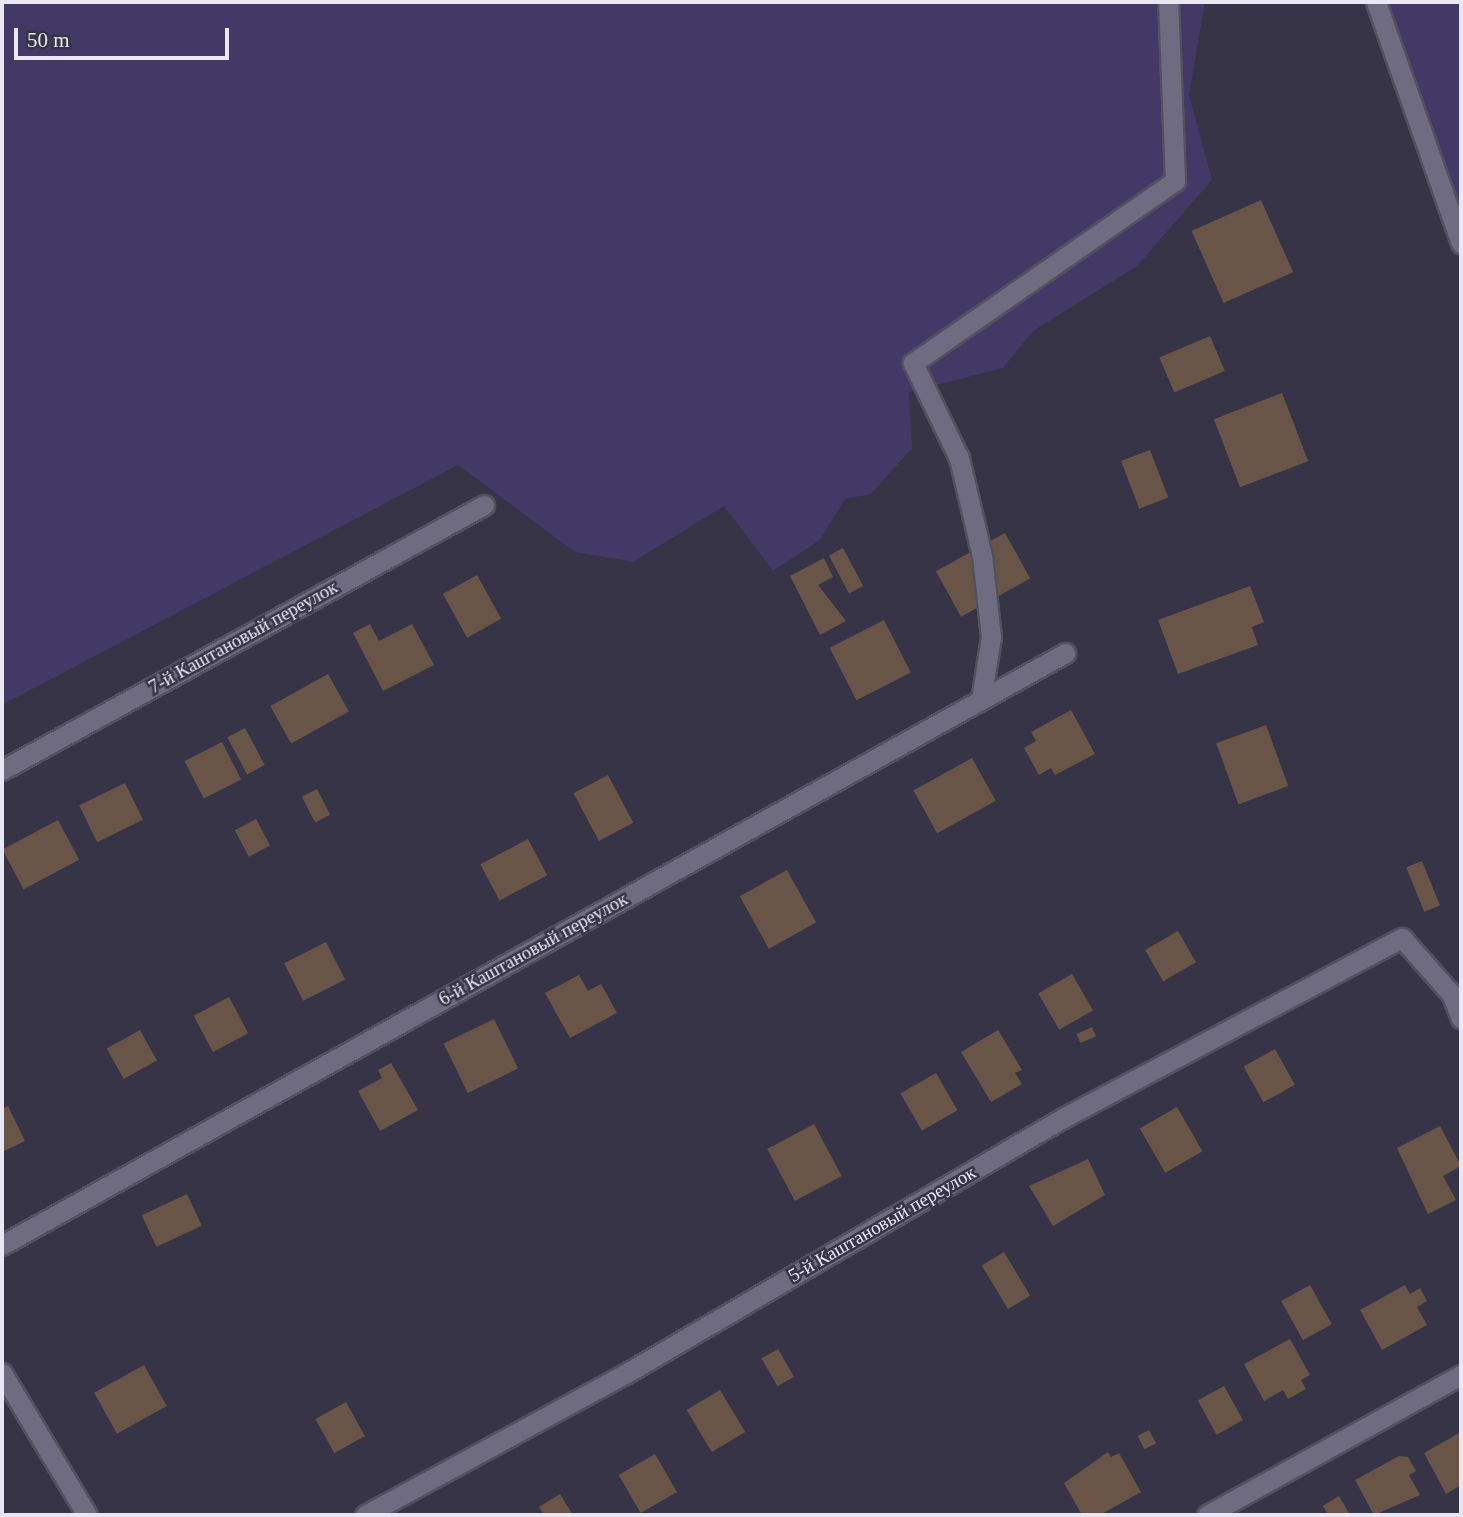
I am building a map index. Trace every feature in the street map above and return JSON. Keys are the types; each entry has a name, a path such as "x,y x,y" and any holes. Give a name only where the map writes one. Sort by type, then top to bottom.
{"street":[{"path":"981,699 991,637 982,556 959,458 913,363 1175,181 1168,2"},
{"path":"1376,2 1461,243"},
{"name":"7-й Каштановый переулок","path":"2,770 484,505"},
{"name":"6-й Каштановый переулок","path":"2,1245 1065,653"},
{"name":"5-й Каштановый переулок","path":"365,1515 625,1374 1063,1118 1402,938 1452,995 1461,1018"},
{"path":"2,1373 87,1515"},
{"path":"1207,1515 1461,1374"}],"shaded area":[{"path":"2,2 1205,2 1189,95 1212,180 1137,266 1033,331 1003,368 909,392 912,448 871,494 845,499 820,540 773,571 724,506 633,562 575,552 458,465 2,705"},
{"path":"1382,2 1461,2 1461,209 1430,120 1413,105"}],"building":[{"path":"1261,200 1293,272 1224,303 1192,231"},
{"path":"1210,336 1225,371 1174,392 1159,357"},
{"path":"1282,393 1308,461 1240,487 1214,419"},
{"path":"1150,450 1168,498 1139,509 1121,461"},
{"path":"1005,533 1030,578 961,617 936,571"},
{"path":"843,548 863,586 849,593 829,556"},
{"path":"824,558 833,577 818,585 846,621 820,635 790,576"},
{"path":"477,575 501,619 467,638 443,594"},
{"path":"1250,586 1264,622 1252,627 1258,645 1178,674 1158,620"},
{"path":"884,620 911,673 856,700 830,648"},
{"path":"370,624 379,641 412,624 434,665 383,691 353,633"},
{"path":"328,674 349,712 291,744 270,706"},
{"path":"1071,710 1095,754 1055,775 1051,768 1039,775 1024,748 1036,741 1031,732"},
{"path":"1266,725 1288,786 1238,804 1216,743"},
{"path":"245,728 265,765 247,774 227,737"},
{"path":"222,742 241,779 204,798 185,761"},
{"path":"972,758 996,801 937,833 913,790"},
{"path":"608,775 633,823 599,841 574,793"},
{"path":"125,783 143,820 97,842 79,805"},
{"path":"317,789 330,815 315,823 302,797"},
{"path":"256,819 270,845 249,857 235,830"},
{"path":"58,820 79,860 24,889 2,850"},
{"path":"528,839 547,875 500,901 480,864"},
{"path":"1422,861 1440,906 1424,912 1406,867"},
{"path":"787,870 816,922 769,949 740,896"},
{"path":"1178,931 1196,962 1163,981 1145,950"},
{"path":"326,942 345,979 303,1001 284,963"},
{"path":"1072,974 1093,1010 1059,1030 1038,994"},
{"path":"579,975 588,991 601,984 617,1013 570,1038 545,993"},
{"path":"229,997 248,1033 213,1052 194,1016"},
{"path":"494,1019 518,1068 468,1093 444,1044"},
{"path":"1092,1027 1096,1036 1081,1043 1076,1034"},
{"path":"140,1030 157,1061 124,1079 107,1048"},
{"path":"998,1030 1022,1070 1015,1073 1022,1084 991,1102 961,1052"},
{"path":"1275,1049 1295,1085 1263,1102 1244,1066"},
{"path":"391,1063 418,1110 380,1131 358,1091 382,1078 378,1070"},
{"path":"936,1073 958,1110 922,1131 900,1094"},
{"path":"8,1106 25,1141 2,1152 2,1109"},
{"path":"1177,1107 1202,1151 1165,1173 1140,1128"},
{"path":"814,1124 842,1176 795,1201 767,1149"},
{"path":"1440,1126 1461,1166 1443,1176 1456,1200 1428,1214 1397,1148"},
{"path":"1088,1159 1105,1195 1053,1226 1029,1186"},
{"path":"187,1194 202,1226 156,1247 142,1215"},
{"path":"1004,1252 1030,1296 1008,1309 982,1265"},
{"path":"1310,1285 1332,1324 1303,1340 1281,1301"},
{"path":"1405,1285 1410,1294 1420,1288 1427,1301 1417,1307 1427,1325 1382,1350 1360,1310"},
{"path":"1290,1339 1310,1375 1301,1380 1306,1389 1288,1399 1283,1390 1264,1401 1244,1364"},
{"path":"778,1349 794,1377 778,1386 762,1358"},
{"path":"144,1365 167,1406 117,1434 94,1393"},
{"path":"1224,1386 1243,1420 1217,1435 1198,1401"},
{"path":"720,1390 745,1432 712,1452 687,1410"},
{"path":"346,1402 365,1436 334,1453 315,1419"},
{"path":"1149,1430 1156,1443 1145,1449 1138,1436"},
{"path":"1461,1432 1461,1485 1446,1494 1424,1453"},
{"path":"1108,1452 1111,1457 1119,1453 1141,1492 1100,1515 1082,1515 1064,1483"},
{"path":"655,1454 677,1492 641,1513 619,1475"},
{"path":"1399,1456 1408,1457 1416,1471 1409,1475 1420,1495 1374,1515 1355,1480"},
{"path":"560,1494 573,1515 544,1515 539,1507"},
{"path":"1339,1496 1350,1515 1328,1515 1323,1506"}]}
